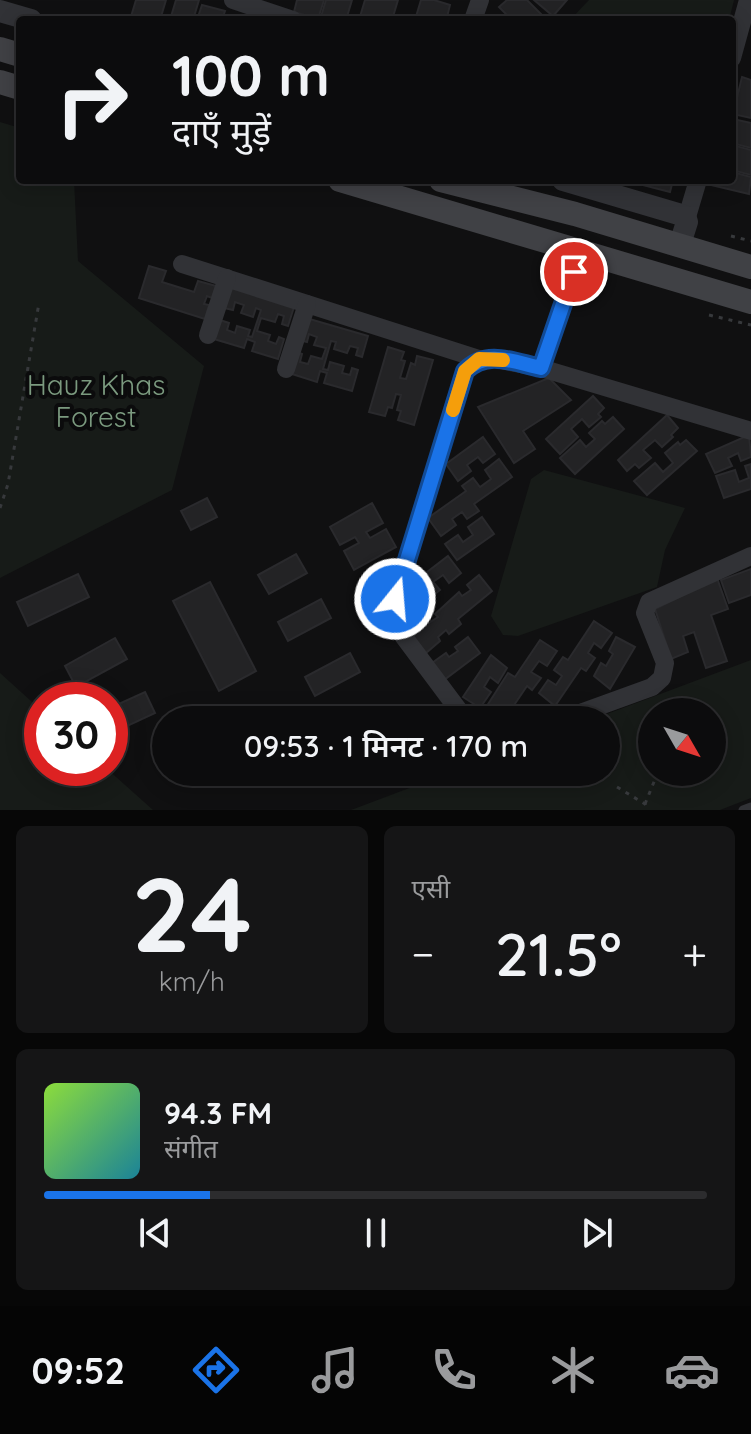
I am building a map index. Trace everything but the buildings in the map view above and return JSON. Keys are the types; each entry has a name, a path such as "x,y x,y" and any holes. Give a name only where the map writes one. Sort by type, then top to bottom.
{"main road":[{"path":"354,184 751,302"},
{"path":"457,184 575,214 751,267"}],"street":[{"path":"233,0 281,16"},
{"path":"736,44 748,0"},
{"path":"576,184 687,217"},
{"path":"680,244 697,184"},
{"path":"541,368 581,250"},
{"path":"182,264 479,359 541,368 751,431"},
{"path":"208,335 227,278"},
{"path":"286,369 307,304"},
{"path":"456,706 395,625 394,612 395,599 465,371 479,359"},
{"path":"600,706 652,687 662,678 665,663 645,613 649,602 751,556"}],"lane":[{"path":"743,810 751,807"}],"path":[{"path":"731,236 751,241"},
{"path":"0,508 8,484 39,303"},
{"path":"709,315 751,325"},
{"path":"645,804 652,786"},
{"path":"617,787 645,804 648,810"}],"green space":[{"path":"589,0 734,0 730,16 574,16"},
{"name":"Hauz Khas Forest","path":"0,122 16,127 16,184 74,184 78,261 204,366 172,490 0,578"},
{"path":"544,470 685,508 665,550 657,587 518,636 503,635 491,616 531,479"},
{"path":"751,660 751,798 720,810 351,810 415,786 620,786 620,709 638,702 638,786 726,786 726,698 650,698"},
{"path":"0,673 24,695 24,786 126,786 153,810 0,810"}],"slow traffic":[{"path":"453,410 465,371 479,359 503,360"}],"route":[{"path":"395,599 465,371 479,359 541,368 574,272"}]}
